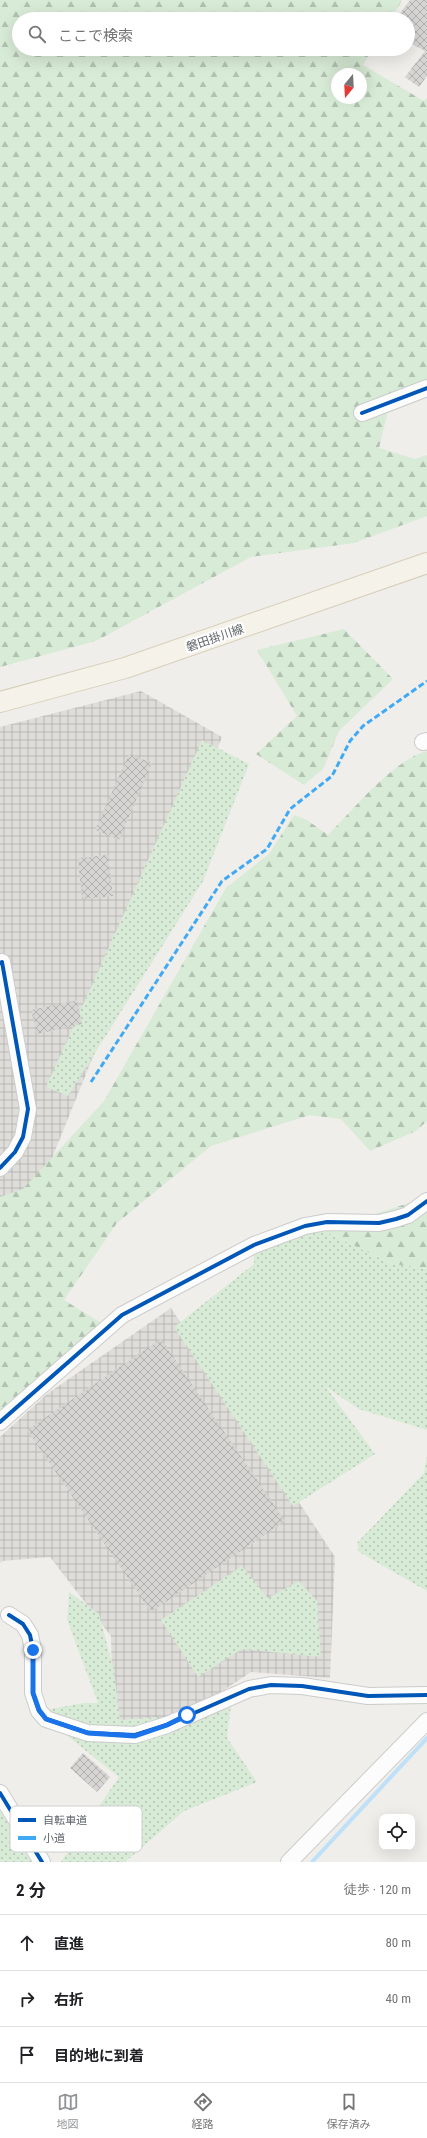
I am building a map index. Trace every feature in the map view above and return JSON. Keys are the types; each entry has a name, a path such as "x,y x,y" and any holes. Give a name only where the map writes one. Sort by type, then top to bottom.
{"main road":[{"name":"磐田掛川線","path":"0,702 125,668 427,563"}],"street":[{"path":"362,413 427,388"},
{"path":"0,963 2,962 28,1109 23,1137 15,1152 0,1168"},
{"path":"0,1422 122,1315 254,1245 304,1226 327,1222 379,1223 396,1219 408,1215 427,1201"},
{"path":"9,1615 23,1624 30,1635 33,1650 33,1693 39,1710 46,1719 88,1733 135,1736 167,1725 249,1689 271,1685 302,1686 368,1696 427,1695"},
{"path":"289,1862 427,1721"},
{"path":"0,1793 10,1809"},
{"path":"36,1852 42,1862"}],"shaded area":[{"path":"141,691 222,737 40,1188 0,1220 0,727"},
{"path":"171,1308 335,1557 330,1678 251,1672 170,1726 113,1724 111,1636 50,1557 3,1561 0,1563 0,1437 47,1394"}],"green space":[{"path":"0,0 402,0 395,12 12,12 12,56 368,56 363,65 424,101 427,98 427,392 390,402 379,448 415,459 427,455 427,516 354,543 251,557 96,641 0,667"},
{"path":"344,629 393,679 339,731 323,769 304,785 256,754 297,716 257,650"},
{"path":"202,740 249,764 203,881 68,1096 46,1087"},
{"path":"427,751 427,1121 416,1131 370,1151 341,1119 310,1115 211,1146 117,1223 64,1300 103,1324 0,1410 0,1197 23,1189 104,1101 226,888 269,854 294,815 307,820 328,835 387,775 414,756"},
{"path":"427,1197 427,1268 392,1264 324,1231"},
{"path":"324,1231 392,1264 427,1268 427,1430 359,1409 326,1387 375,1454 293,1506 174,1327 254,1264 254,1245"},
{"path":"427,1456 427,1591 359,1552 357,1543 424,1473"},
{"path":"242,1566 268,1598 299,1581 317,1601 321,1657 242,1649 198,1677 161,1620"},
{"path":"69,1592 99,1614 114,1671 120,1720 187,1715 232,1697 227,1738 257,1782 184,1811 142,1847 142,1806 99,1806 119,1777 46,1719 39,1711 84,1703 98,1703 67,1620"},
{"path":"0,1810 10,1827 10,1852 25,1852 31,1862 0,1862"},
{"path":"68,1852 137,1852 125,1862 61,1862"}],"building":[{"path":"410,0 427,0 427,76 419,87 405,77 425,51 415,46 415,12 401,12"},
{"path":"129,754 152,763 119,840 95,830"},
{"path":"108,855 113,896 82,899 78,858"},
{"path":"77,1000 82,1024 37,1034 31,1010"},
{"path":"161,1339 285,1521 151,1612 27,1430"},
{"path":"83,1753 110,1777 97,1792 70,1768"}],"waterway":[{"path":"312,1862 427,1738"}],"marked path":[{"path":"91,1082 222,881 267,849 290,809 332,776 350,741 363,726 427,681"}],"cycle path":[{"path":"362,413 427,388"},
{"path":"0,963 2,962 28,1109 23,1137 15,1152 0,1168"},
{"path":"0,1422 122,1315 254,1245 305,1226 327,1222 379,1223 396,1219 408,1215 427,1201"},
{"path":"9,1615 23,1624 30,1635 33,1650 33,1693 39,1711 46,1719 88,1733 135,1735 167,1725 249,1689 271,1685 302,1686 368,1696 427,1695"},
{"path":"0,1793 10,1809"},
{"path":"36,1852 42,1862"}],"route":[{"path":"33,1650 33,1693 39,1710 46,1719 88,1733 135,1736 167,1725 187,1715"}]}
